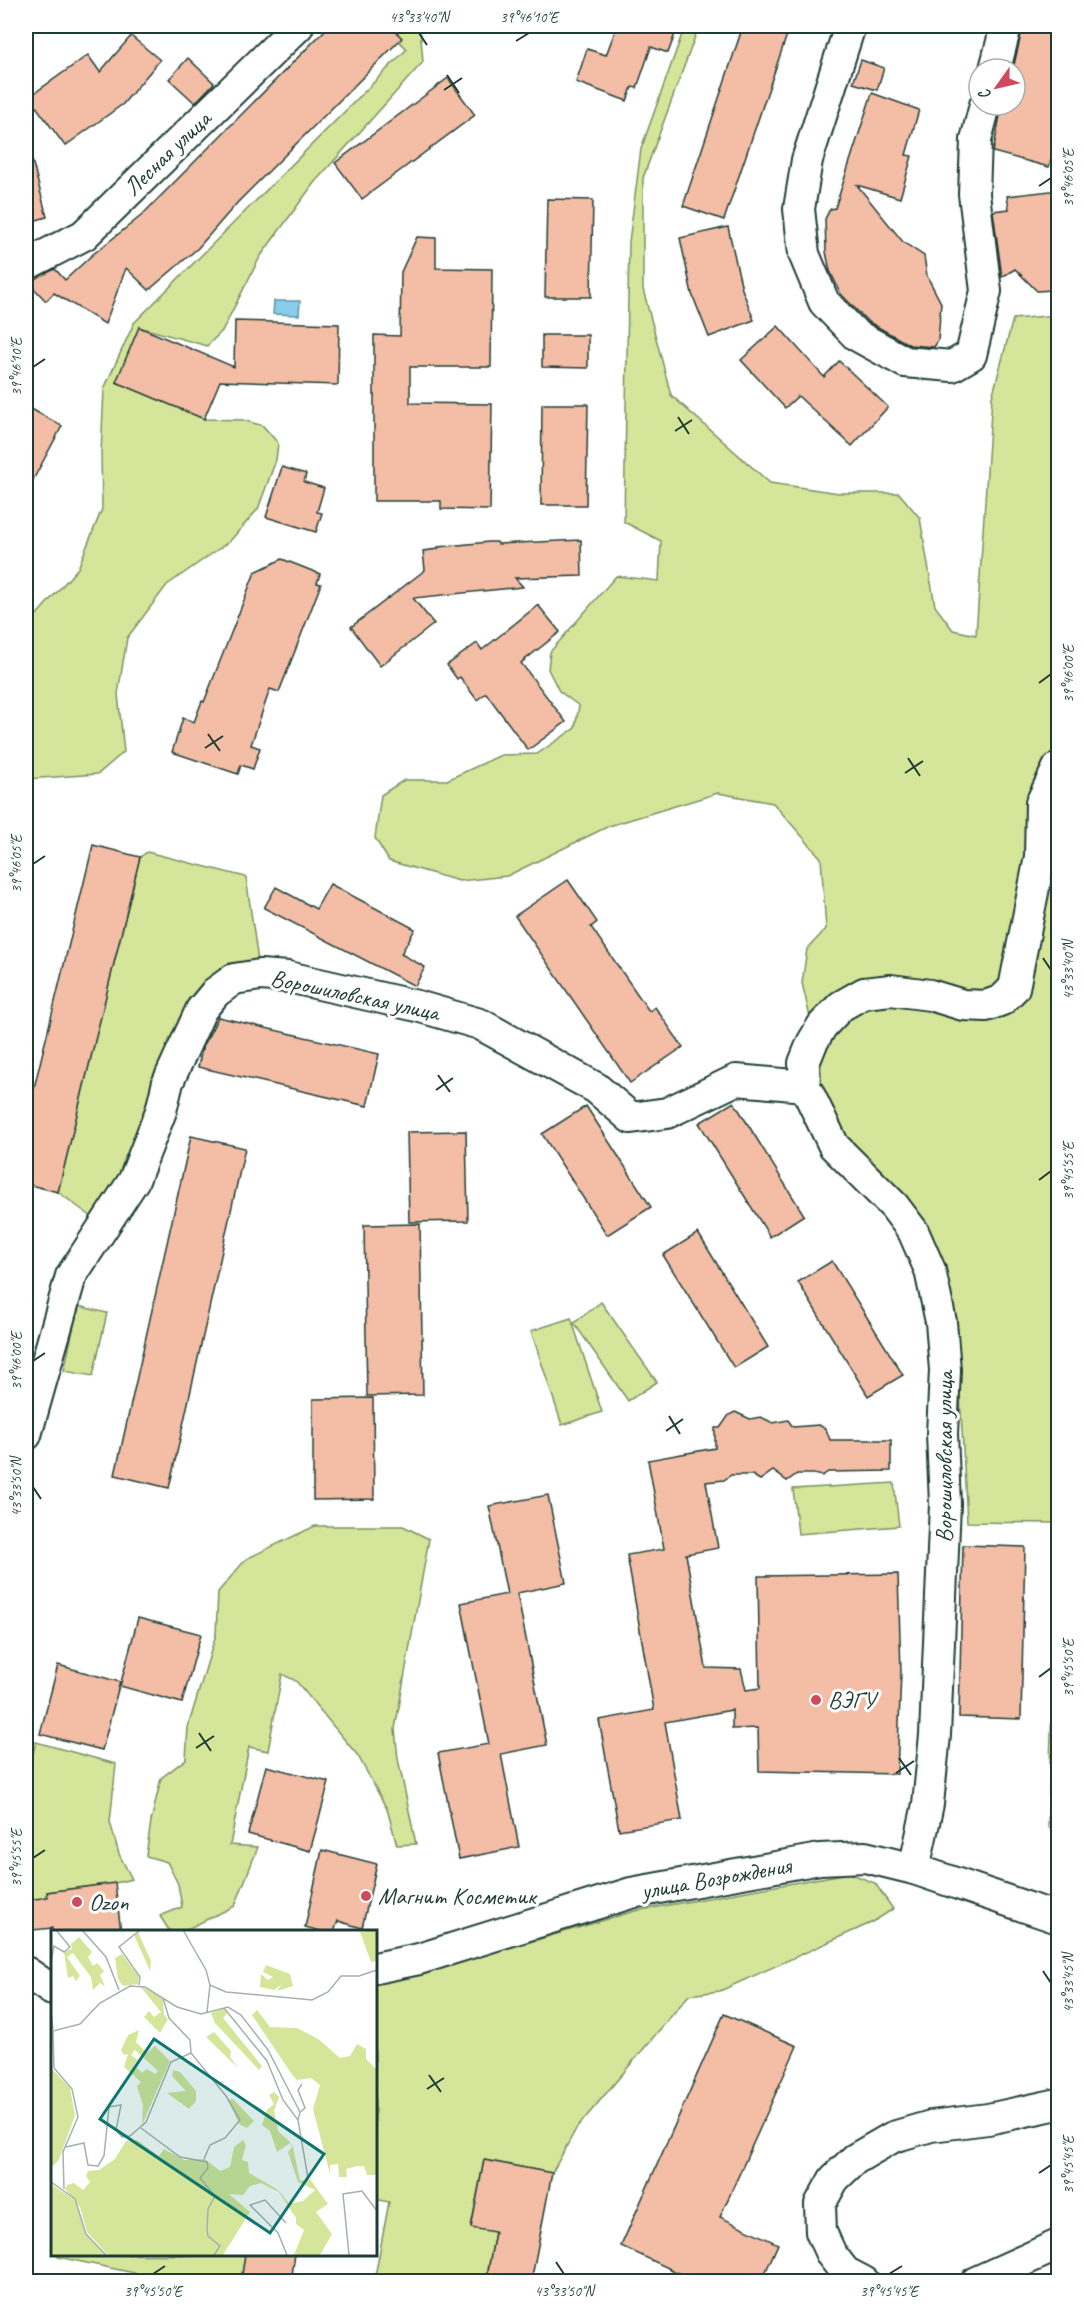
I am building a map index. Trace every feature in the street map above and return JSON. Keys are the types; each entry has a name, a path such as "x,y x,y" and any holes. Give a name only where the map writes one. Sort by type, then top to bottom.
{"street":[{"name":"Лесная улица","path":"26,265 84,235 298,26"},
{"path":"850,26 807,160 799,209 804,254 824,302 855,335 904,362 952,366 971,355 986,291 974,194 976,141 982,117"},
{"path":"998,57 1006,26"},
{"name":"Ворошиловская улица","path":"914,1869 928,1804 936,1724 945,1504 942,1434 945,1370 941,1322 930,1270 913,1231 894,1206 834,1146 805,1086 804,1064 822,1026 841,1006 864,993 891,990 930,995 963,1005 986,1006 1002,1000 1014,988 1040,857 1041,803 1059,768"},
{"name":"Ворошиловская улица","path":"26,1435 71,1276 134,1180 161,1111 168,1082 201,1010 216,992 234,980 260,975 288,977 417,1006 480,1024 596,1088 631,1118 667,1113 736,1080 805,1086"},
{"name":"улица Возрождения","path":"376,1968 419,1959 631,1893 820,1859 865,1857 914,1869 1059,1918"},
{"path":"26,1972 51,1989"},
{"path":"864,2282 845,2272 831,2254 821,2232 820,2204 834,2179 855,2159 893,2137 931,2126 988,2120 1059,2104"},
{"path":"976,2282 1059,2245"}],"green space":[{"path":"384,26 420,26 423,62 314,183 260,257 222,331 207,346 139,327 204,419 243,420 263,426 278,443 276,460 258,509 230,541 167,585 127,638 118,694 124,752 98,774 26,779 26,627 78,568 102,509 101,453 104,389 134,323 407,49"},
{"path":"685,26 699,26 643,178 643,289 671,395 770,483 839,493 899,493 920,518 935,606 953,630 976,635 992,397 1013,319 1058,315 1058,1523 967,1522 956,1320 936,1262 824,1130 812,1026 802,983 807,949 826,929 821,858 773,803 718,793 609,826 507,876 459,881 389,861 375,838 381,795 404,780 447,780 501,755 537,754 575,728 579,706 559,691 548,669 550,652 616,576 659,581 661,541 624,522 629,242 641,149"},
{"path":"147,852 246,877 260,975 234,979 104,1226 58,1192 140,857"},
{"path":"601,1302 657,1382 628,1401 574,1323"},
{"path":"78,1306 107,1313 93,1376 64,1371"},
{"path":"571,1318 602,1412 562,1425 531,1331"},
{"path":"894,1483 899,1526 798,1534 793,1489"},
{"path":"1058,1523 1058,1839 1048,1826"},
{"path":"315,1526 403,1526 429,1539 395,1729 398,1759 416,1844 397,1845 387,1809 358,1756 296,1681 282,1674 268,1751 249,1747 230,1845 258,1847 235,1906 185,1930 169,1930 160,1916 182,1907 178,1884 167,1862 146,1856 151,1821 161,1778 186,1759 188,1727 216,1634 218,1592 246,1559"},
{"path":"36,1742 116,1764 110,1822 119,1854 132,1879 48,1892 44,1898 26,1901 26,1782"},
{"path":"849,1873 875,1883 893,1909 873,1922 720,1991 689,1995 576,2129 552,2173 484,2160 471,2227 495,2232 486,2281 374,2282 389,2202 376,2199 376,1980 397,1975 411,1977 635,1911"},
{"path":"245,2256 241,2282 172,2281 58,2257"}],"water":[{"path":"956,26 989,26 987,34"},
{"path":"274,301 300,301 299,315 273,314"}],"building":[{"path":"329,26 390,26 402,38 238,202 198,248 149,290 126,268 105,324 54,293 46,301 28,282 55,269 65,280 141,216"},
{"path":"617,26 678,26 668,53 651,47 637,88 632,87 627,101 576,82 587,49 606,55"},
{"path":"743,26 790,26 724,220 683,206"},
{"path":"1023,26 1059,26 1059,132 1049,167 993,152 1000,117 1027,117 1027,57 1016,57"},
{"path":"131,36 160,60 123,104 65,146 29,97 88,55 100,72"},
{"path":"188,58 214,83 195,103 169,79"},
{"path":"861,60 884,68 877,90 853,83"},
{"path":"448,78 475,115 362,199 335,163"},
{"path":"872,93 919,110 906,155 912,156 900,198 857,185 903,242 924,256 927,276 941,303 938,341 934,347 910,345 867,321 841,294 830,271 826,252 825,219 830,209 835,208"},
{"path":"32,160 47,217 26,223 26,161"},
{"path":"1059,190 1059,284 1053,290 1037,291 1015,269 1002,277 993,211 1009,209 1007,196"},
{"path":"547,199 593,200 591,297 545,297"},
{"path":"728,227 742,289 754,320 709,337 692,294 680,238"},
{"path":"417,237 436,238 436,268 492,269 491,367 410,367 410,403 492,404 490,510 441,509 441,501 374,501 374,335 400,336 401,272"},
{"path":"235,321 339,324 338,385 220,381 204,419 116,382 139,327 234,367"},
{"path":"778,326 824,377 839,361 888,407 852,446 798,396 785,408 741,360"},
{"path":"542,335 588,335 588,368 542,367"},
{"path":"542,404 588,404 586,505 541,505"},
{"path":"26,406 62,426 26,493"},
{"path":"282,467 306,474 304,482 324,488 317,512 322,513 316,532 266,517"},
{"path":"581,540 582,576 515,578 523,587 413,598 434,624 380,666 351,627 425,570 423,551 438,549 438,547 489,542 498,544"},
{"path":"282,559 320,574 317,583 321,584 279,692 270,689 251,745 260,748 253,769 241,765 238,774 172,752 183,718 194,722 202,701 204,702 255,572"},
{"path":"538,605 560,632 521,663 566,722 528,750 486,693 477,700 460,677 457,679 447,665 477,643 482,650"},
{"path":"93,845 140,857 58,1192 26,1184 26,1121"},
{"path":"568,880 597,922 591,927 649,1011 655,1007 683,1047 630,1083 515,916"},
{"path":"330,884 415,929 401,954 425,967 415,986 264,908 276,887 316,909"},
{"path":"218,1017 379,1054 367,1106 198,1067 202,1049"},
{"path":"734,1102 804,1215 770,1237 699,1123"},
{"path":"586,1106 651,1207 607,1235 542,1134"},
{"path":"466,1131 468,1221 409,1222 407,1132"},
{"path":"191,1136 245,1148 169,1488 115,1475"},
{"path":"420,1224 423,1395 367,1396 364,1225"},
{"path":"698,1233 768,1347 734,1368 663,1255"},
{"path":"832,1261 903,1375 868,1396 798,1282"},
{"path":"373,1398 374,1499 313,1500 313,1399"},
{"path":"735,1412 750,1419 761,1417 773,1423 788,1420 793,1427 819,1425 826,1429 830,1440 891,1440 891,1471 828,1472 822,1476 797,1474 787,1481 773,1471 760,1480 752,1475 731,1475 724,1480 706,1482 718,1548 686,1554 706,1668 741,1669 746,1690 760,1688 758,1576 898,1574 901,1672 897,1774 759,1771 758,1728 732,1729 732,1710 665,1722 682,1820 619,1830 599,1720 654,1710 627,1555 664,1549 648,1460 715,1448 715,1428 720,1428 729,1415"},
{"path":"548,1495 566,1583 517,1593 547,1745 501,1754 519,1847 459,1859 438,1753 489,1744 461,1603 507,1594 489,1506"},
{"path":"963,1545 1025,1547 1021,1719 959,1717"},
{"path":"138,1618 201,1634 182,1703 120,1686"},
{"path":"58,1665 120,1682 102,1750 40,1734"},
{"path":"266,1766 329,1782 310,1851 248,1834"},
{"path":"322,1850 377,1864 362,1928 338,1921 335,1930 316,1930 305,1927"},
{"path":"115,1883 121,1930 52,1930 52,1928 33,1930 29,1900 48,1897 47,1892"},
{"path":"724,2014 797,2046 720,2217 778,2244 761,2282 698,2282 621,2246"},
{"path":"484,2160 552,2173 531,2282 486,2282 495,2232 471,2228"},
{"path":"245,2256 295,2256 291,2282 241,2282"}],"place":[{"name":"ВЭГУ","path":"816,1700"},
{"name":"Магнит Косметик","path":"366,1896"},
{"name":"Ozon","path":"77,1902"}]}
